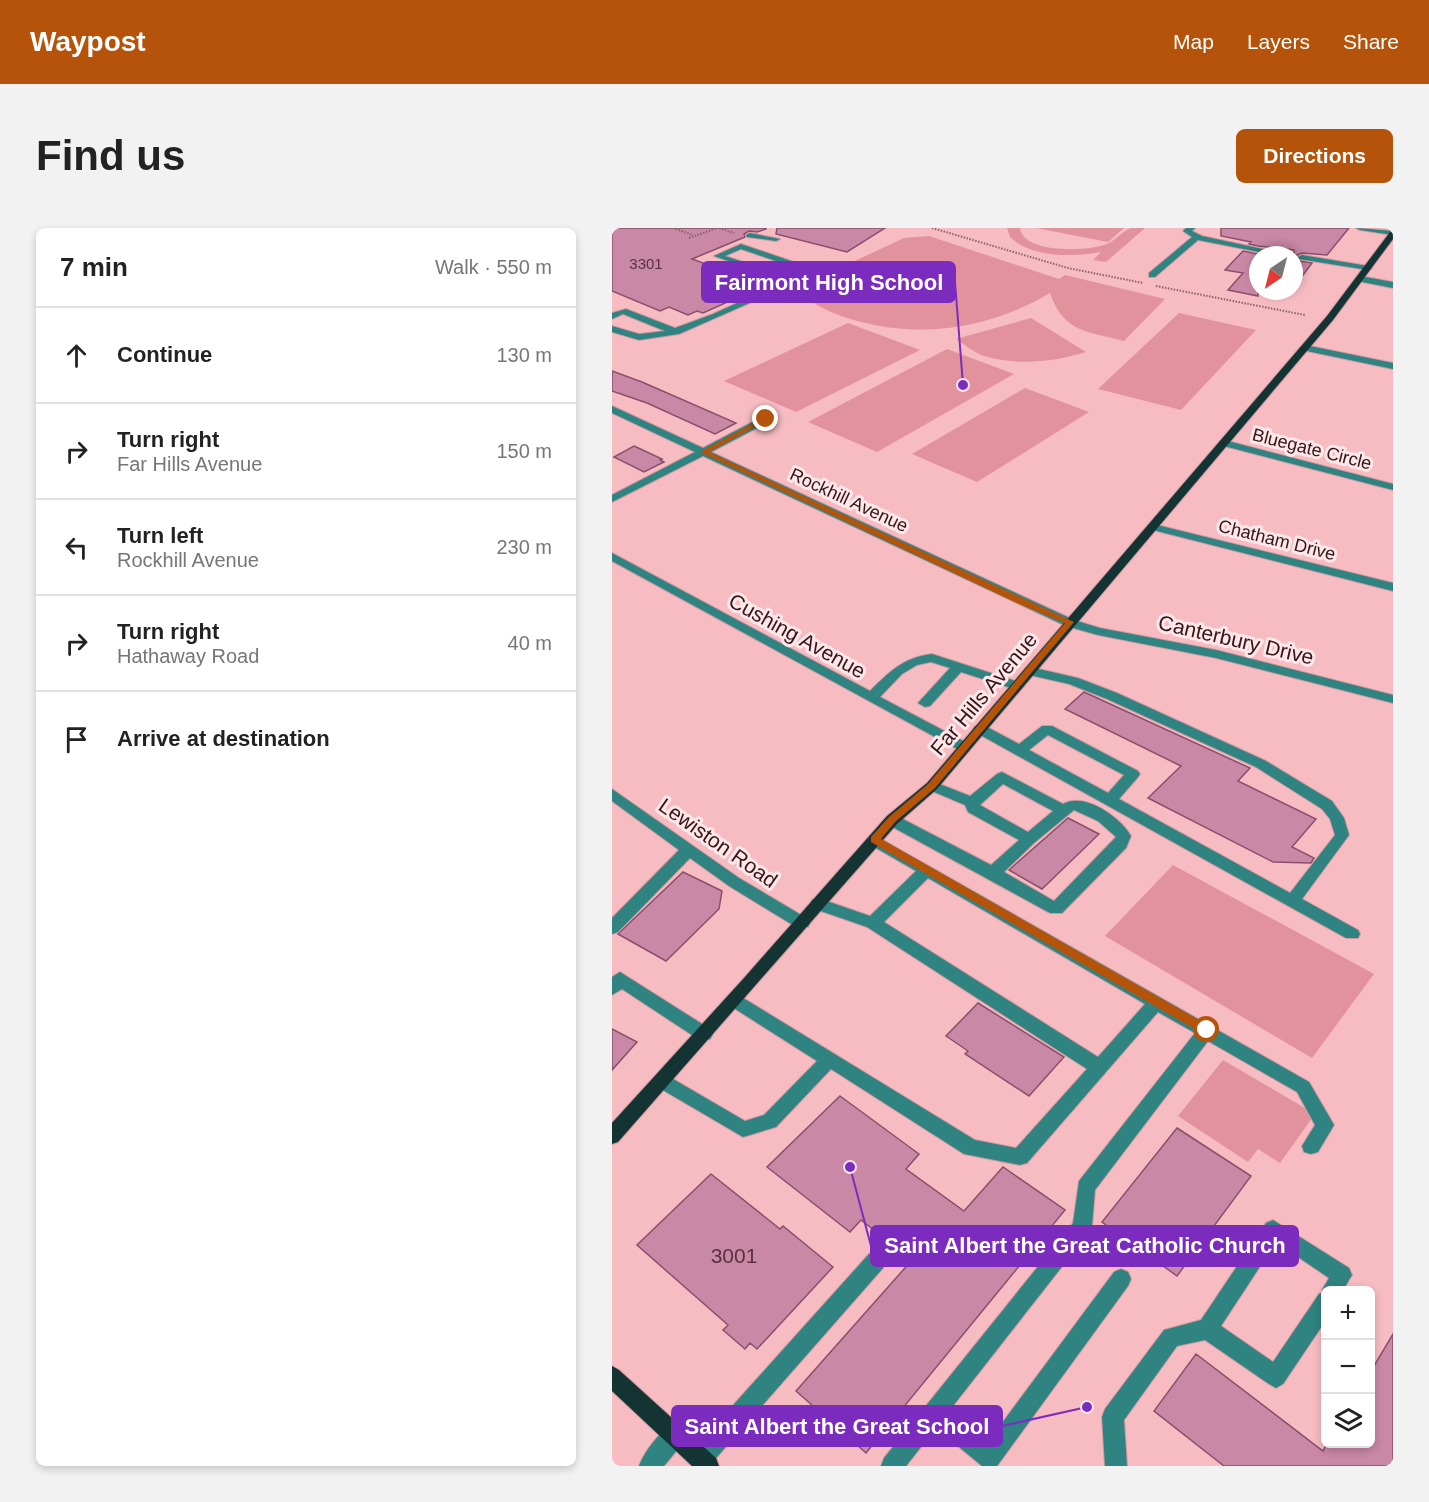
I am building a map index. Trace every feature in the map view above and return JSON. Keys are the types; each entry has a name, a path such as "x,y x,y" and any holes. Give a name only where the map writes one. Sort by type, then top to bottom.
{"main road":[{"name":"Far Hills Avenue","path":"612,1136 735,1000 892,820 932,786 1305,348 1393,234"},
{"path":"612,1377 704,1462"}],"street":[{"path":"1191,228 1187,231 1198,237 1249,247"},
{"path":"1360,228 1393,234"},
{"path":"750,235 776,239"},
{"path":"612,329 640,337 676,332 792,281 718,255 764,237"},
{"path":"1152,275 1191,240 1198,237"},
{"path":"741,246 800,267 799,272 784,278"},
{"path":"1303,257 1364,273 1393,285"},
{"path":"612,316 623,311 676,332"},
{"path":"1305,348 1393,366"},
{"name":"Rockhill Avenue","path":"612,409 1020,602 1070,622"},
{"path":"612,499 766,419"},
{"name":"Bluegate Circle","path":"1224,443 1393,487"},
{"name":"Chatham Drive","path":"1153,527 1393,587"},
{"name":"Cushing Avenue","path":"612,556 964,747"},
{"name":"Canterbury Drive","path":"1070,622 1098,631 1260,664 1393,699"},
{"path":"871,698 906,664 918,658 932,658 1017,686"},
{"path":"925,703 958,667"},
{"path":"1030,671 1073,681 1112,696 1261,764 1327,805 1337,818 1342,835 1292,901"},
{"path":"980,729 1352,934"},
{"path":"1019,751 1047,729 1132,774 1110,801"},
{"path":"972,802 1002,777 1063,810"},
{"path":"932,786 972,802"},
{"name":"Lewiston Road","path":"612,794 762,900 802,923"},
{"path":"972,802 973,808 1029,839"},
{"path":"892,820 1056,909 1121,844 1124,836 1103,817 1081,805 1072,805 1029,839 993,873"},
{"path":"874,840 1303,1087 1325,1125 1311,1146"},
{"path":"612,928 689,849"},
{"path":"873,923 927,870"},
{"path":"818,904 873,923 1099,1067"},
{"path":"612,988 620,979 704,1034"},
{"path":"735,1000 971,1148 1020,1156 1157,1002"},
{"path":"892,1466 1082,1226 1086,1187 1207,1030"},
{"path":"662,1081 743,1129 770,1121 830,1059"},
{"path":"1116,1466 1113,1417 1171,1337 1207,1329 1273,1229 1342,1275 1335,1286"},
{"path":"704,1462 876,1261"},
{"path":"934,1413 990,1458 1121,1279"},
{"path":"1207,1329 1275,1377 1321,1308"},
{"path":"650,1466 675,1435"}],"path":[{"path":"674,228 694,235"},
{"path":"694,235 698,228"},
{"path":"689,238 718,228 734,233 730,234"},
{"path":"932,228 991,246"}],"shaded area":[{"path":"1007,228 1020,228 1024,236 1043,246 1084,249 1112,242 1131,228 1145,228 1106,262 1093,260 1101,252 1066,255 1030,249 1010,237"},
{"path":"1036,228 1124,228 1108,242"},
{"path":"929,236 1059,279 1065,275 1165,299 1124,341 1088,332 1070,323 1062,316 1050,293 1002,316 951,328 925,330 873,325 847,318 820,306 797,288 904,238"},
{"path":"1179,313 1256,330 1181,410 1098,389"},
{"path":"1031,318 1086,352 1035,362 1010,361 980,355 956,339"},
{"path":"848,323 920,350 796,412 724,381"},
{"path":"947,349 1014,374 877,452 808,422"},
{"path":"1025,388 1089,412 977,482 912,454"},
{"path":"1173,865 1374,974 1312,1058 1105,936"},
{"path":"1223,1060 1315,1114 1280,1163 1258,1149 1248,1162 1178,1116"}],"building":[{"path":"612,228 766,229 757,232 749,231 744,234 745,237 692,259 756,282 738,290 748,293 703,313 697,311 688,315 669,307 660,311 612,291"},
{"path":"777,228 885,228 847,252 776,234"},
{"path":"1221,228 1349,228 1327,255 1303,253 1303,246 1258,246 1249,244 1251,242 1221,236"},
{"path":"1243,251 1249,252 1249,294 1228,290 1243,273 1225,270"},
{"path":"1303,262 1312,263 1303,275"},
{"path":"612,371 736,423 715,434 647,403 612,391"},
{"path":"634,446 664,462 644,472 614,457"},
{"path":"1084,692 1250,768 1238,781 1316,819 1292,847 1314,858 1311,863 1273,862 1148,798 1181,766 1065,709"},
{"path":"1068,818 1099,834 1042,889 1009,870"},
{"path":"683,872 722,891 719,909 666,961 618,934"},
{"path":"978,1003 1064,1057 1029,1096 965,1054 968,1051 946,1036"},
{"path":"612,1029 637,1042 612,1070"},
{"path":"840,1096 919,1154 906,1169 964,1211 1003,1167 1065,1210 866,1453 796,1391 912,1260 861,1220 850,1232 767,1167"},
{"path":"1177,1128 1251,1176 1177,1276 1102,1222"},
{"path":"711,1174 780,1229 783,1226 833,1267 757,1349 750,1343 745,1349 723,1330 728,1325 637,1245"},
{"path":"1393,1334 1393,1466 1224,1466 1154,1411 1196,1354 1323,1451 1324,1448 1375,1448 1375,1364"}],"place":[{"name":"Fairmont High School","path":"963,385"},
{"name":"Saint Albert the Great Catholic Church","path":"850,1167"},
{"name":"Saint Albert the Great School","path":"1087,1407"}],"route":[{"path":"766,419 704,452 1020,602 1070,622 932,786 892,820 874,840 1207,1030"}]}
